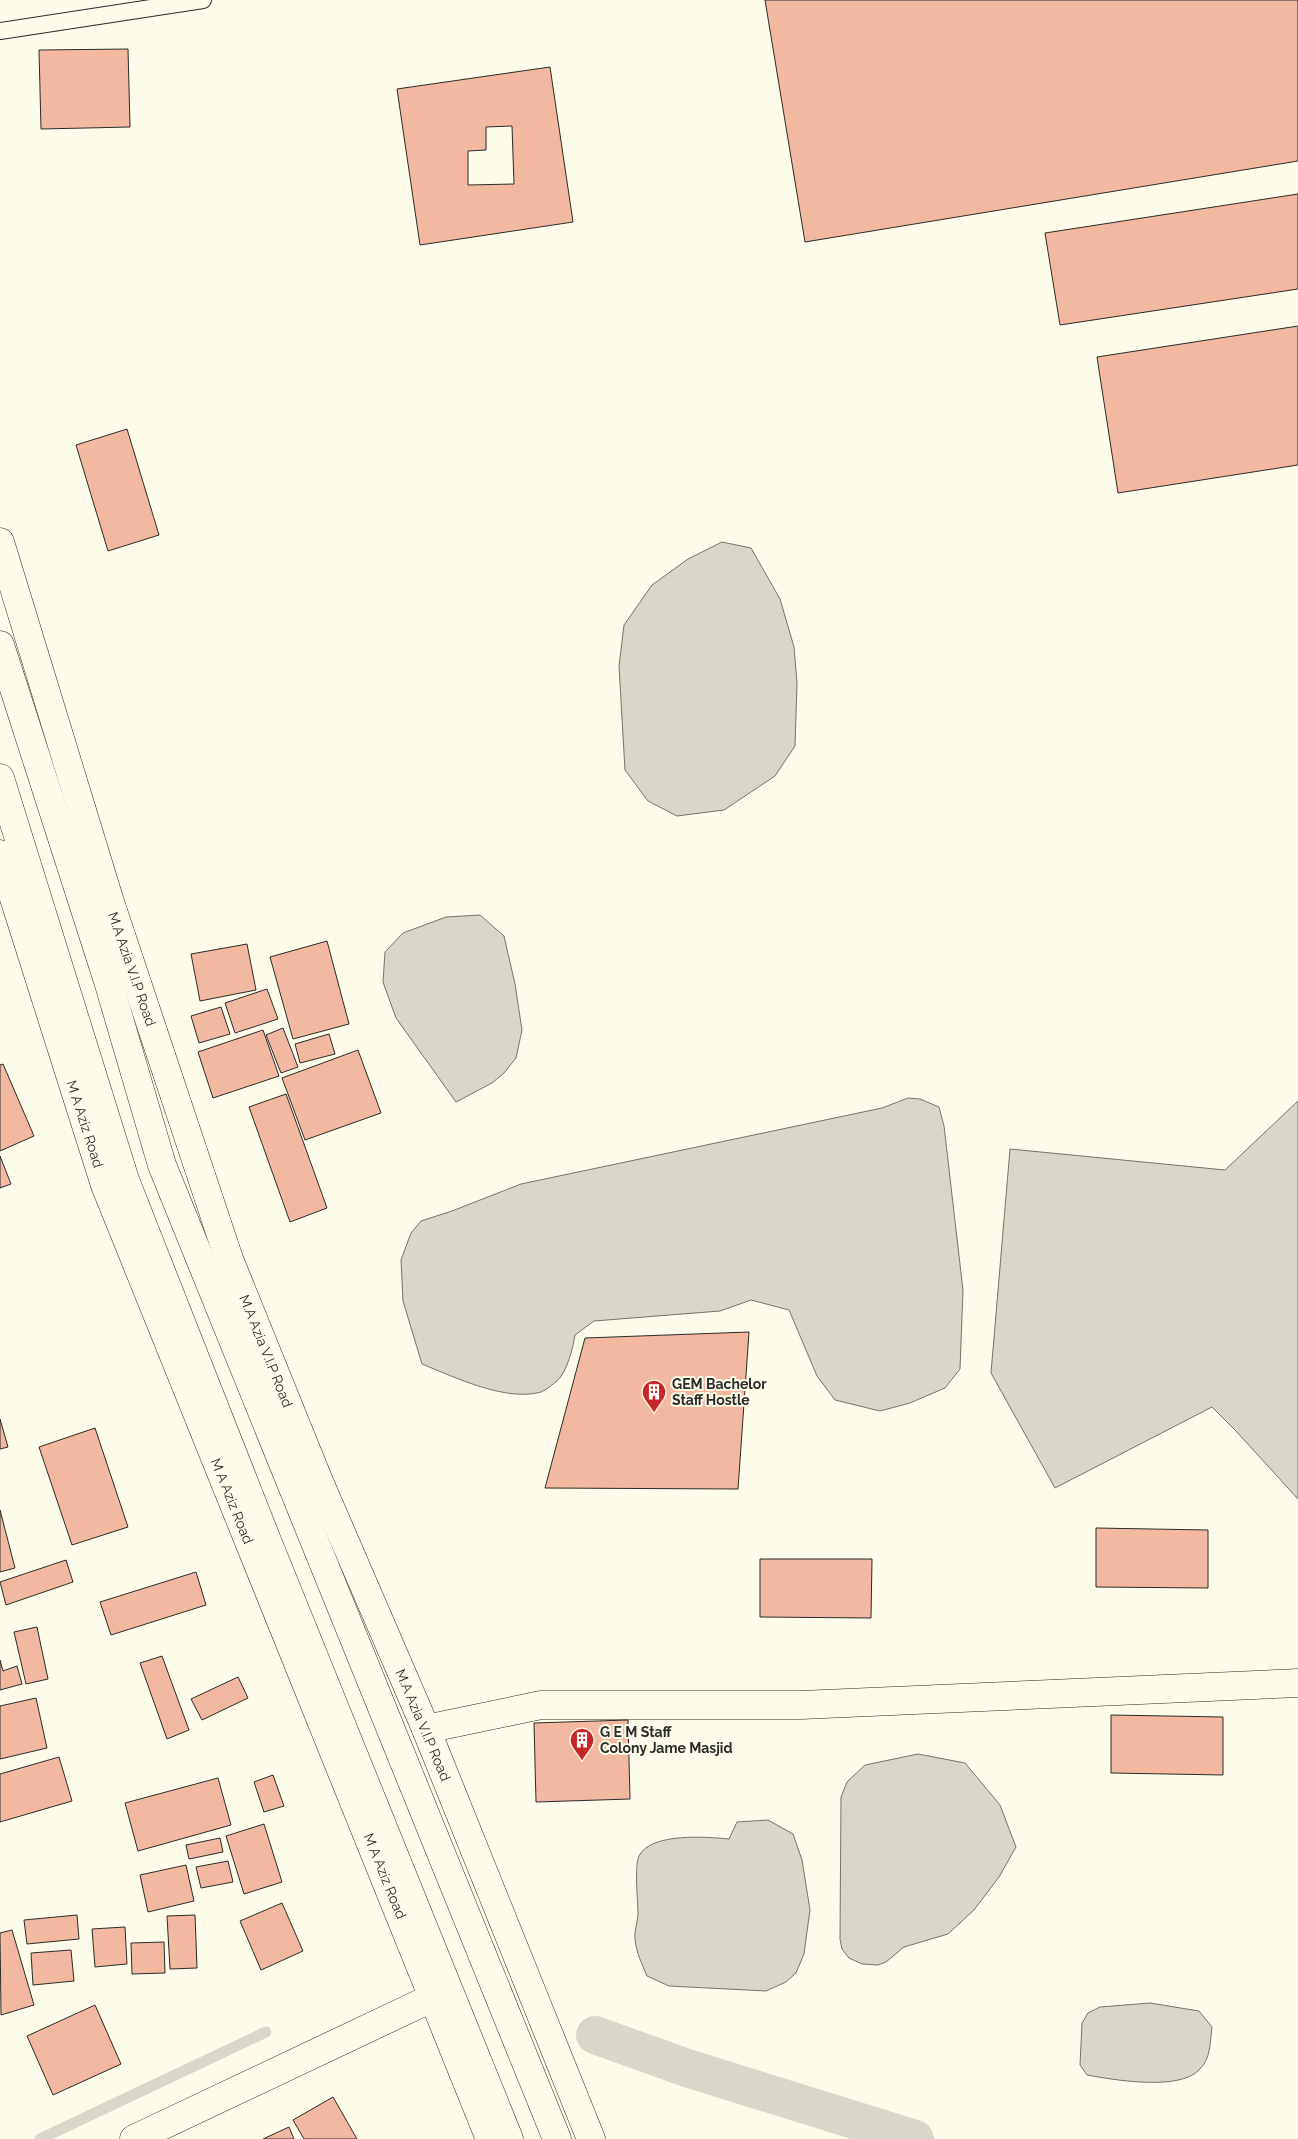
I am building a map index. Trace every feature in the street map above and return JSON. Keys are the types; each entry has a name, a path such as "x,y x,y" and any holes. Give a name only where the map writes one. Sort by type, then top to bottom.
{"main road":[{"name":"M.A Azia V.I.P Road","path":"0,542 110,902 229,1259 318,1479 426,1729 591,2139"},
{"path":"0,645 108,981 162,1165 557,2139"},
{"path":"0,778 125,1180 509,2139"},
{"name":"M A Aziz Road","path":"0,854 105,1185 490,2139"},
{"path":"426,1729 541,1705 801,1705 1298,1683"},
{"path":"134,2139 434,1997"}],"lane":[{"path":"0,31 203,0"}],"shaded area":[{"path":"722,542 751,548 780,599 794,647 797,683 795,746 775,776 724,810 677,816 648,801 625,770 619,666 624,625 652,585 688,559"},
{"path":"480,915 504,936 515,984 522,1030 516,1058 504,1073 492,1083 456,1102 396,1018 383,982 385,952 403,933 446,917"},
{"path":"908,1098 920,1099 939,1107 944,1126 963,1290 960,1369 945,1388 910,1403 880,1411 835,1400 817,1376 789,1310 751,1300 720,1311 594,1321 575,1335 567,1366 561,1377 541,1392 512,1394 496,1391 480,1387 422,1364 403,1301 401,1260 411,1233 421,1221 521,1184 882,1108"},
{"path":"1298,1101 1298,1499 1212,1407 1055,1488 991,1373 1010,1149 1225,1170"},
{"path":"918,1754 965,1763 1000,1805 1016,1847 999,1877 974,1910 948,1934 904,1947 886,1962 878,1965 862,1964 849,1958 842,1949 840,1939 841,1797 847,1782 865,1765"},
{"path":"768,1820 793,1834 802,1860 810,1910 804,1954 796,1973 786,1982 766,1991 669,1986 647,1976 635,1939 638,1913 636,1875 639,1856 645,1848 655,1843 681,1838 708,1837 729,1839 737,1822"},
{"path":"1150,2003 1199,2011 1212,2027 1209,2050 1203,2066 1190,2076 1162,2082 1129,2081 1087,2075 1080,2065 1082,2023 1088,2013 1100,2007"}],"building":[{"path":"765,0 1298,0 1298,161 805,242"},
{"path":"128,49 130,127 41,129 39,50"},
{"path":"550,67 573,222 420,245 397,89","holes":["512,126 514,184 468,185 468,151 486,150 486,127"]},
{"path":"1298,194 1298,289 1060,325 1045,233"},
{"path":"1298,326 1298,465 1118,493 1097,357"},
{"path":"127,429 159,535 108,551 76,445"},
{"path":"327,941 349,1024 293,1039 270,957"},
{"path":"247,944 256,990 200,1001 191,954"},
{"path":"267,989 278,1019 235,1033 225,1003"},
{"path":"221,1007 230,1034 199,1043 191,1016"},
{"path":"283,1028 298,1067 281,1073 266,1035"},
{"path":"263,1030 279,1076 213,1098 198,1052"},
{"path":"329,1034 335,1054 300,1063 295,1044"},
{"path":"358,1050 381,1113 305,1140 282,1078"},
{"path":"3,1064 34,1136 0,1151 0,1065"},
{"path":"286,1094 327,1208 290,1222 249,1107"},
{"path":"0,1156 11,1184 0,1188"},
{"name":"GEM Bachelor Staff Hostle","path":"749,1332 738,1489 545,1488 585,1338"},
{"path":"0,1419 8,1447 0,1449"},
{"path":"95,1428 128,1527 72,1545 39,1447"},
{"path":"0,1510 15,1568 0,1572"},
{"path":"1096,1528 1208,1530 1208,1588 1096,1587"},
{"path":"760,1559 872,1559 871,1618 760,1617"},
{"path":"66,1560 73,1582 6,1605 0,1582"},
{"path":"196,1572 206,1605 111,1635 100,1602"},
{"path":"37,1627 48,1679 26,1684 14,1632"},
{"path":"162,1656 189,1730 167,1739 140,1663"},
{"path":"0,1660 3,1671 17,1666 22,1684 0,1690"},
{"path":"238,1677 248,1698 202,1720 191,1699"},
{"path":"36,1698 47,1748 0,1759 0,1706"},
{"path":"1111,1715 1223,1717 1223,1775 1111,1773"},
{"name":"G E M Staff Colony Jame Masjid","path":"628,1720 630,1799 536,1802 534,1723"},
{"path":"59,1757 72,1801 0,1822 0,1774"},
{"path":"273,1775 284,1806 264,1812 254,1782"},
{"path":"218,1778 231,1825 138,1851 125,1803"},
{"path":"264,1824 282,1882 244,1894 226,1836"},
{"path":"220,1838 223,1852 189,1859 186,1845"},
{"path":"228,1861 233,1882 201,1888 196,1867"},
{"path":"186,1865 194,1901 148,1912 140,1875"},
{"path":"282,1903 303,1951 261,1970 240,1921"},
{"path":"77,1915 79,1939 27,1944 24,1920"},
{"path":"195,1915 197,1968 170,1969 167,1916"},
{"path":"125,1927 127,1964 95,1967 92,1929"},
{"path":"12,1930 34,2005 1,2015 0,1933"},
{"path":"164,1942 165,1973 132,1974 131,1943"},
{"path":"71,1950 74,1981 33,1985 31,1953"},
{"path":"95,2005 121,2064 53,2095 27,2036"},
{"path":"333,2097 357,2139 304,2139 293,2120"},
{"path":"289,2127 294,2139 263,2139"}],"waterway":[{"path":"40,2139 266,2032"},
{"path":"595,2035 687,2068 915,2139"}],"place":[{"name":"GEM Bachelor Staff Hostle","path":"654,1413"},
{"name":"G E M Staff Colony Jame Masjid","path":"582,1761"}]}
